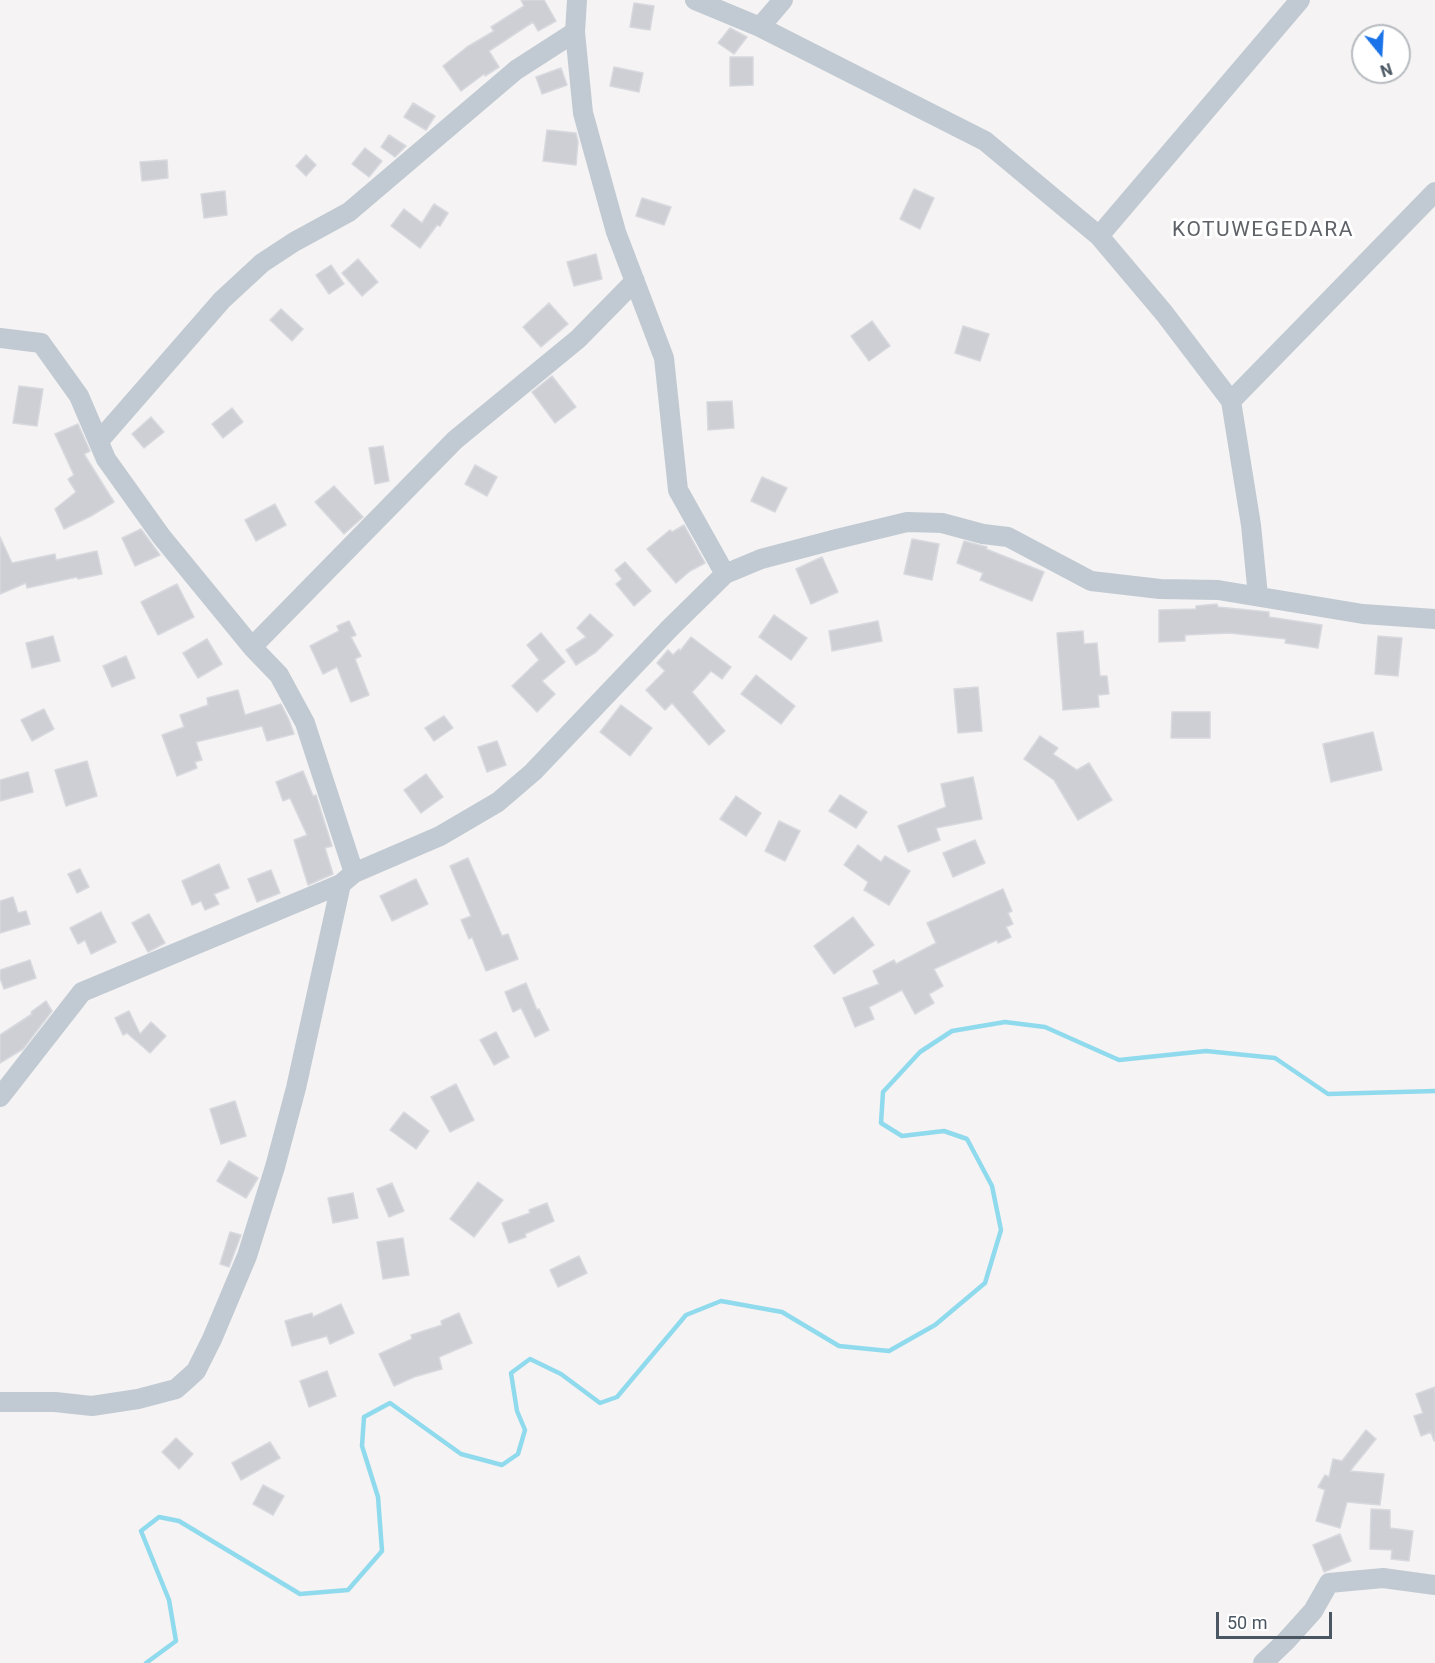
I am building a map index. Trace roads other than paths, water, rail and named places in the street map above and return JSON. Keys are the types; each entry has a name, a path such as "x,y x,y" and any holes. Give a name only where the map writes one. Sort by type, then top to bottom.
{"street":[{"path":"577,0 575,32 583,113 616,232 664,358 678,490 725,574"},
{"path":"695,0 760,27 985,141 1099,236 1164,313 1231,401 1251,525 1258,596"},
{"path":"760,27 783,0"},
{"path":"1099,236 1300,0"},
{"path":"99,441 222,300 262,262 349,212 516,70 575,32"},
{"path":"1231,401 1435,192"},
{"path":"252,647 455,440 578,339 635,281"},
{"path":"0,338 41,343 79,396 106,459 161,536 252,647 279,675 305,723 348,879 275,1167 247,1256 213,1339 196,1371 176,1389 138,1399 92,1406 55,1402 0,1402"},
{"path":"0,1097 82,992 348,879 440,836 498,802 533,772 669,629 725,574 761,559 907,522 942,524 983,534 1008,537 1091,581 1160,589 1218,590 1364,614 1435,619"},
{"path":"1263,1663 1312,1611 1329,1583 1383,1578 1435,1586"}],"waterway":[{"path":"146,1663 176,1641 169,1600 141,1531 159,1517 179,1521 300,1594 348,1590 382,1551 378,1497 362,1446 364,1417 390,1403 461,1454 502,1465 518,1454 525,1430 517,1411 511,1373 530,1359 561,1374 600,1403 617,1397 686,1315 721,1301 782,1312 839,1346 889,1351 935,1325 985,1283 1001,1230 992,1186 967,1139 944,1131 902,1136 881,1123 883,1092 920,1052 952,1031 1005,1022 1045,1027 1119,1060 1206,1051 1275,1058 1328,1094 1435,1091"}],"district":[{"name":"KOTUWEGEDARA","path":"1263,231"}]}
